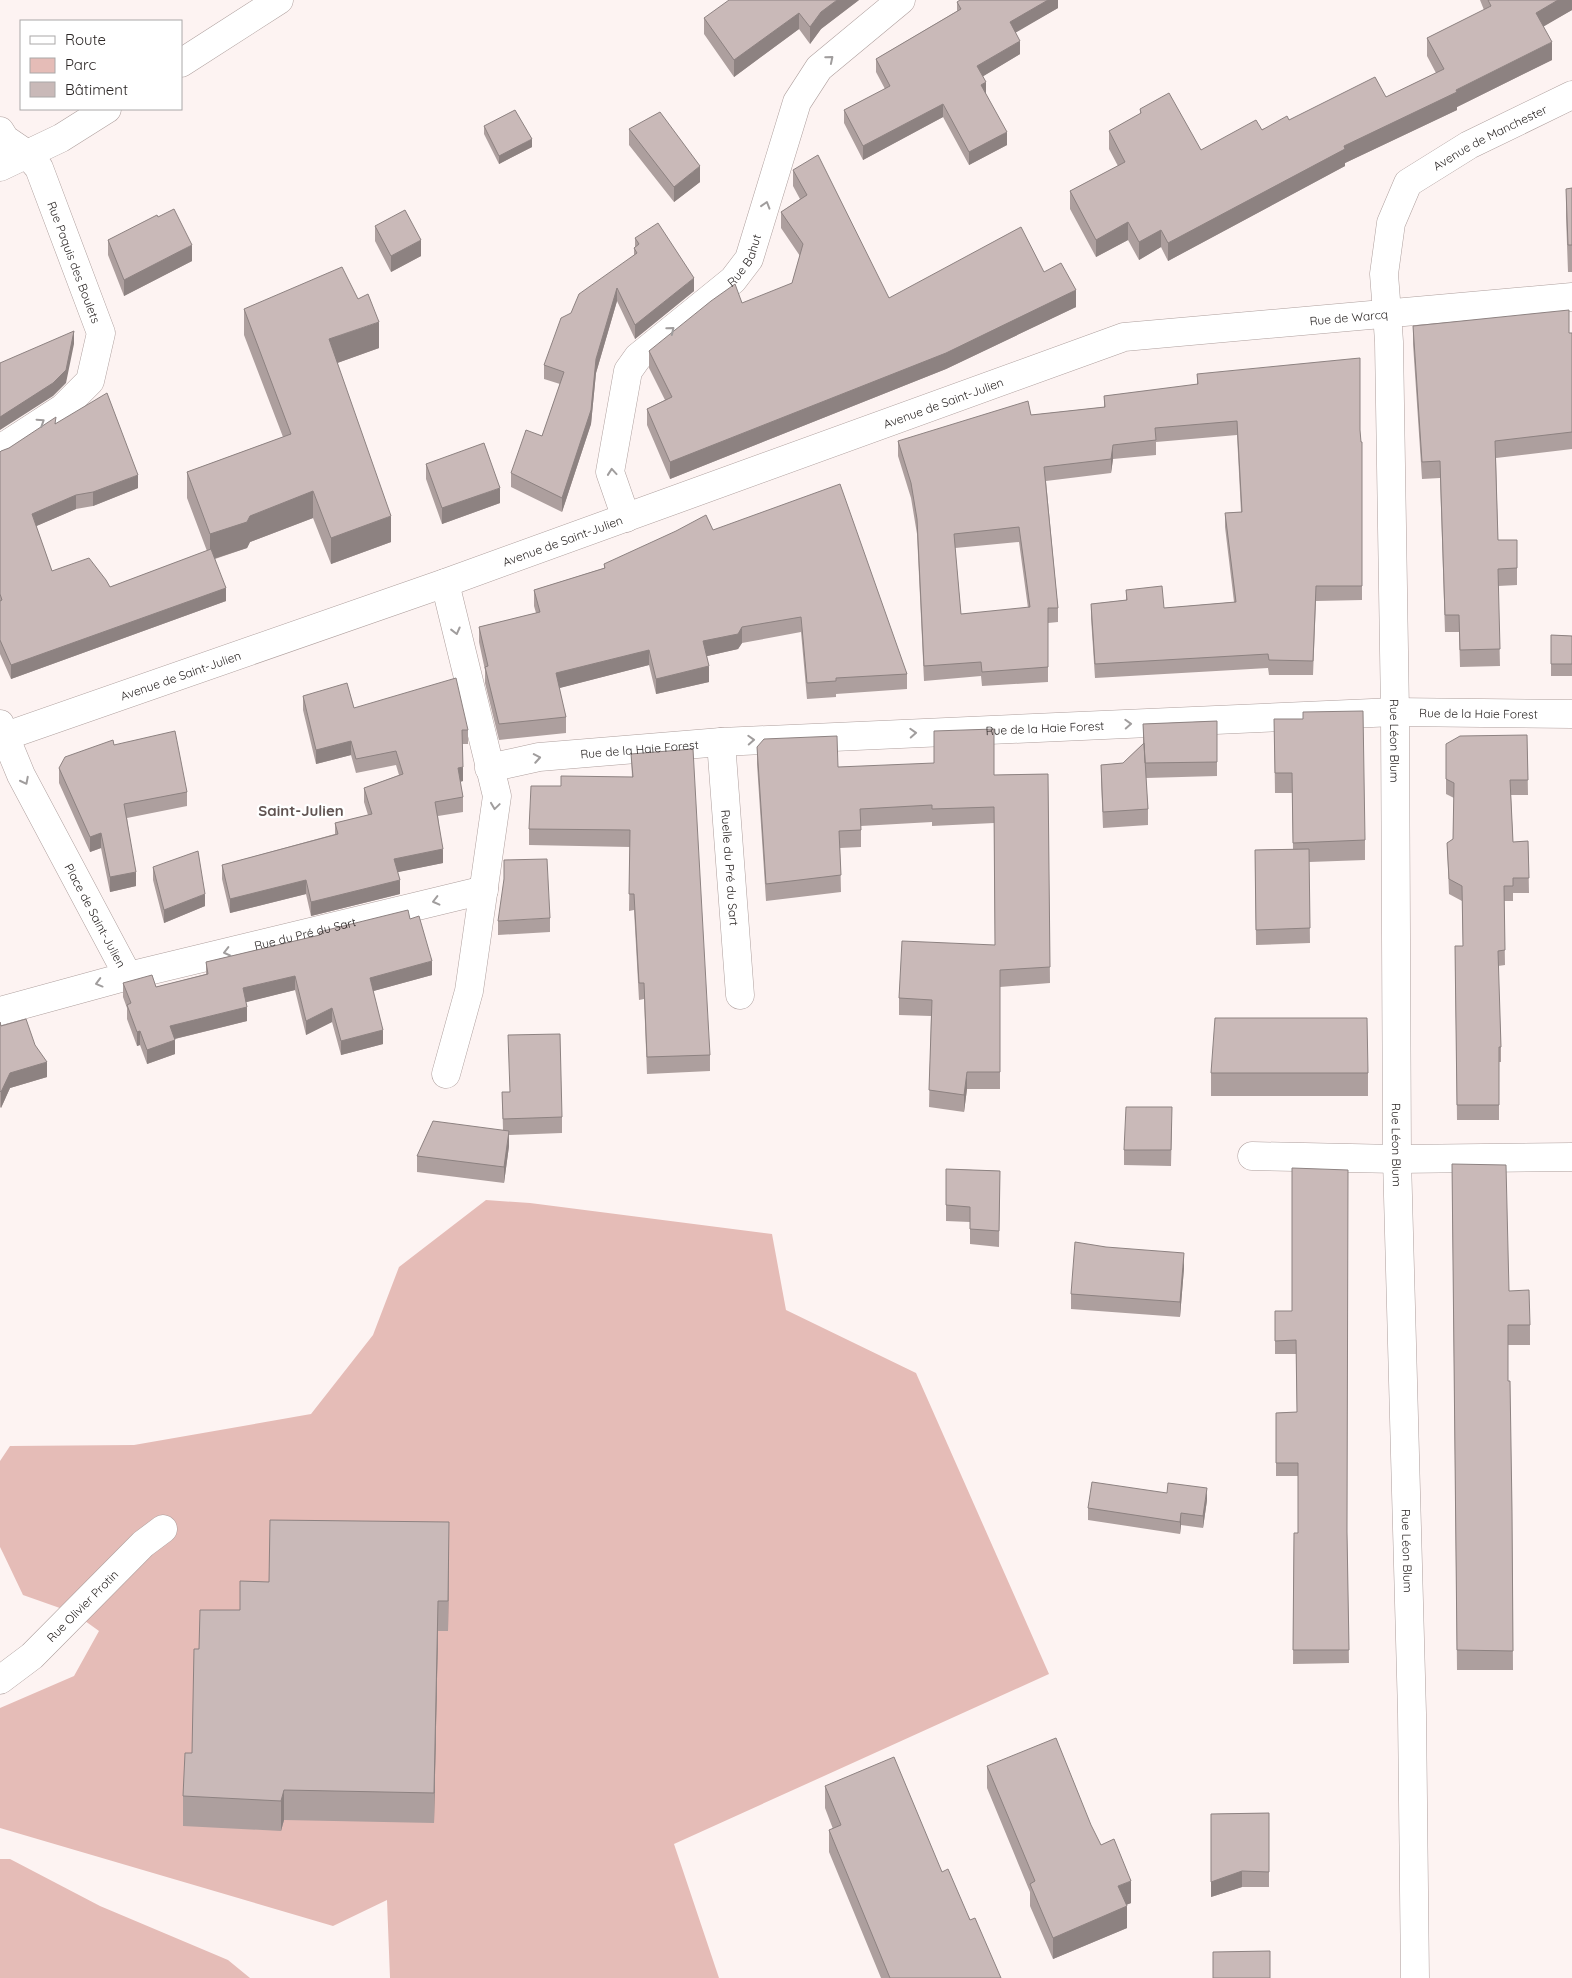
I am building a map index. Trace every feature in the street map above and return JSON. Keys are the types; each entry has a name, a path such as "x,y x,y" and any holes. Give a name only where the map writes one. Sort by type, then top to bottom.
{"street":[{"path":"182,62 279,0"},
{"name":"Rue Bahut","path":"626,518 610,472 628,371 638,357 733,280 744,266 749,259 797,102 819,68 901,0"},
{"name":"Avenue de Manchester","path":"1408,183 1469,145 1572,95"},
{"path":"0,167 61,138 105,110"},
{"name":"Rue Paquis des Boulets","path":"0,131 5,139 27,154 40,168 101,332 90,381 63,408 0,449"},
{"name":"Rue Léon Blum","path":"1408,183 1391,223 1384,274 1389,342 1395,712 1397,1159 1412,1713 1415,1978"},
{"name":"Rue de Warcq","path":"1124,337 1387,312 1572,297"},
{"name":"Avenue de Saint-Julien","path":"2,733 445,583 1124,337"},
{"path":"445,583 497,796 469,991 446,1074"},
{"name":"Rue de la Haie Forest","path":"489,768 539,757 721,742 1395,712 1572,714"},
{"name":"Place de Saint-Julien","path":"0,1011 128,976 21,775 2,733"},
{"name":"Ruelle du Pré du Sart","path":"721,742 740,995"},
{"name":"Rue du Pré du Sart","path":"128,976 484,890"},
{"path":"1252,1156 1397,1159 1572,1157"},
{"name":"Rue Olivier Protin","path":"0,1680 32,1656 143,1544 163,1529"}],"green space":[{"path":"486,1200 530,1203 772,1234 786,1310 916,1373 1049,1674 674,1844 719,1978 390,1978 387,1900 333,1926 0,1828 0,1708 74,1676 99,1631 74,1613 23,1595 0,1547 0,1461 10,1446 134,1445 311,1414 373,1335 399,1267"},
{"path":"0,1859 10,1859 100,1906 228,1960 250,1978 0,1978"}],"building":[{"path":"729,0 837,0 821,12 810,27 799,13 734,60 704,18"},
{"path":"960,0 1048,0 1010,22 1020,41 977,66 986,82 981,85 1007,132 969,152 943,104 863,146 844,110 890,86 876,59 961,9 957,2"},
{"path":"1488,0 1558,0 1536,13 1552,42 1456,90 1457,92 1344,146 1345,149 1168,243 1161,230 1139,242 1128,222 1096,240 1070,191 1125,162 1109,131 1141,113 1140,109 1169,93 1201,150 1256,120 1262,130 1287,116 1289,120 1375,77 1386,97 1444,69 1427,38 1491,6"},
{"path":"515,110 532,139 499,156 484,126"},
{"path":"660,112 700,166 674,187 629,129"},
{"path":"818,155 889,298 1021,227 1044,272 1061,263 1076,290 946,353 670,462 647,409 672,397 649,351 735,284 742,303 792,283 803,244 781,212 807,195 793,170"},
{"path":"1572,188 1572,245 1568,245 1566,189"},
{"path":"174,209 192,245 124,280 108,240 157,215 158,217"},
{"path":"405,210 421,240 391,256 375,226"},
{"path":"658,223 694,278 635,325 617,288 596,359 591,410 562,498 511,473 526,430 542,436 564,372 544,365 561,318 571,313 579,294 637,253 634,248 639,244 635,238"},
{"path":"342,267 358,299 368,294 379,322 329,339 391,516 331,538 313,491 250,516 247,522 210,534 187,472 291,434 244,309"},
{"path":"1569,310 1569,333 1572,333 1572,432 1495,441 1498,540 1517,540 1517,568 1498,569 1500,649 1460,650 1459,615 1445,615 1440,461 1422,462 1413,326"},
{"path":"74,331 66,370 53,383 0,417 0,363"},
{"path":"1360,358 1362,586 1316,586 1313,661 1269,660 1268,654 1095,664 1091,604 1127,600 1126,590 1162,586 1164,608 1236,602 1225,513 1242,512 1237,421 1155,428 1156,440 1113,445 1111,459 1044,467 1058,608 1048,608 1048,667 982,672 981,662 924,666 917,519 911,483 898,441 1028,401 1031,415 1105,407 1104,396 1198,384 1197,374","holes":["1019,527 1030,607 961,614 954,534"]},
{"path":"107,393 138,475 93,492 76,495 32,514 52,571 89,558 110,587 211,549 226,588 11,665 0,640 0,601 2,600 0,594 0,452 56,417 55,424"},
{"path":"484,443 500,488 442,508 426,464"},
{"path":"840,484 907,674 836,678 836,681 807,683 801,617 742,627 738,634 703,641 709,666 656,679 649,650 556,673 566,717 499,724 485,667 488,666 479,627 540,612 534,590 605,568 604,564 706,515 713,530"},
{"path":"1551,635 1572,636 1572,664 1551,664"},
{"path":"456,678 468,730 462,730 463,767 458,768 463,797 435,802 443,849 394,859 400,880 311,902 306,880 230,899 222,865 338,834 335,823 372,814 364,788 403,774 396,751 356,759 351,741 316,750 303,696 347,683 354,708"},
{"path":"1363,711 1365,840 1293,843 1292,773 1275,773 1274,719 1303,719 1303,712"},
{"path":"1217,721 1217,762 1145,763 1143,724"},
{"path":"994,729 994,775 1048,774 1050,967 1000,970 1000,1072 967,1072 964,1095 929,1090 932,1000 899,998 902,941 995,945 994,807 932,809 932,805 860,809 861,830 839,831 841,875 766,884 757,747 764,739 837,736 838,767 934,763 934,731"},
{"path":"175,731 187,792 124,804 136,872 110,877 101,833 90,837 59,768 65,757 113,740 114,745"},
{"path":"1527,735 1528,780 1510,780 1513,842 1528,841 1529,878 1513,878 1513,886 1504,886 1505,950 1498,951 1501,1047 1499,1047 1499,1105 1457,1105 1455,946 1463,946 1462,886 1449,879 1447,843 1453,839 1454,783 1446,779 1446,744 1460,736"},
{"path":"1144,743 1148,809 1103,812 1101,765 1123,763"},
{"path":"693,749 710,1055 647,1057 644,983 639,983 634,894 629,894 630,830 529,829 531,786 561,786 561,776 633,777 631,754"},
{"path":"1309,849 1310,928 1256,930 1255,850"},
{"path":"198,851 205,894 164,910 153,867"},
{"path":"547,859 550,918 498,921 504,879 504,860"},
{"path":"408,910 410,919 419,916 432,961 370,978 383,1030 341,1041 332,1008 306,1021 295,976 243,988 247,1007 170,1026 175,1040 147,1050 140,1031 137,1032 127,1005 131,1003 123,983 152,975 156,987 208,974 206,962 320,935 319,932"},
{"path":"1215,1018 1367,1018 1368,1073 1211,1073"},
{"path":"26,1019 35,1045 47,1062 10,1073 1,1092 0,1022 1,1026"},
{"path":"560,1034 562,1117 503,1119 502,1092 510,1092 508,1035"},
{"path":"1126,1107 1172,1107 1171,1150 1124,1150"},
{"path":"433,1121 509,1131 504,1167 417,1156"},
{"path":"1452,1164 1506,1165 1509,1291 1529,1290 1530,1325 1508,1325 1513,1651 1457,1650"},
{"path":"1292,1168 1348,1170 1347,1532 1349,1650 1293,1650 1294,1533 1298,1533 1298,1463 1276,1463 1276,1413 1297,1412 1296,1340 1275,1341 1275,1311 1292,1311"},
{"path":"946,1169 1000,1171 999,1231 970,1229 970,1207 946,1205"},
{"path":"1075,1242 1106,1247 1184,1253 1180,1302 1071,1294"},
{"path":"1092,1482 1167,1493 1168,1483 1207,1488 1203,1516 1181,1513 1180,1522 1088,1508"},
{"path":"270,1520 449,1522 448,1601 438,1601 434,1793 284,1790 281,1801 183,1796 185,1753 192,1753 194,1649 199,1649 200,1610 240,1610 240,1581 269,1582"},
{"path":"1056,1738 1101,1845 1114,1839 1131,1881 1118,1886 1127,1906 1053,1938 1030,1884 1035,1881 987,1766"},
{"path":"894,1757 942,1872 948,1869 970,1920 975,1918 1001,1978 890,1978 829,1830 841,1825 825,1786"},
{"path":"1269,1813 1269,1872 1242,1871 1211,1882 1211,1814"},
{"path":"1270,1951 1270,1978 1213,1978 1213,1952"}],"district":[{"name":"Saint-Julien","path":"301,810"}]}
